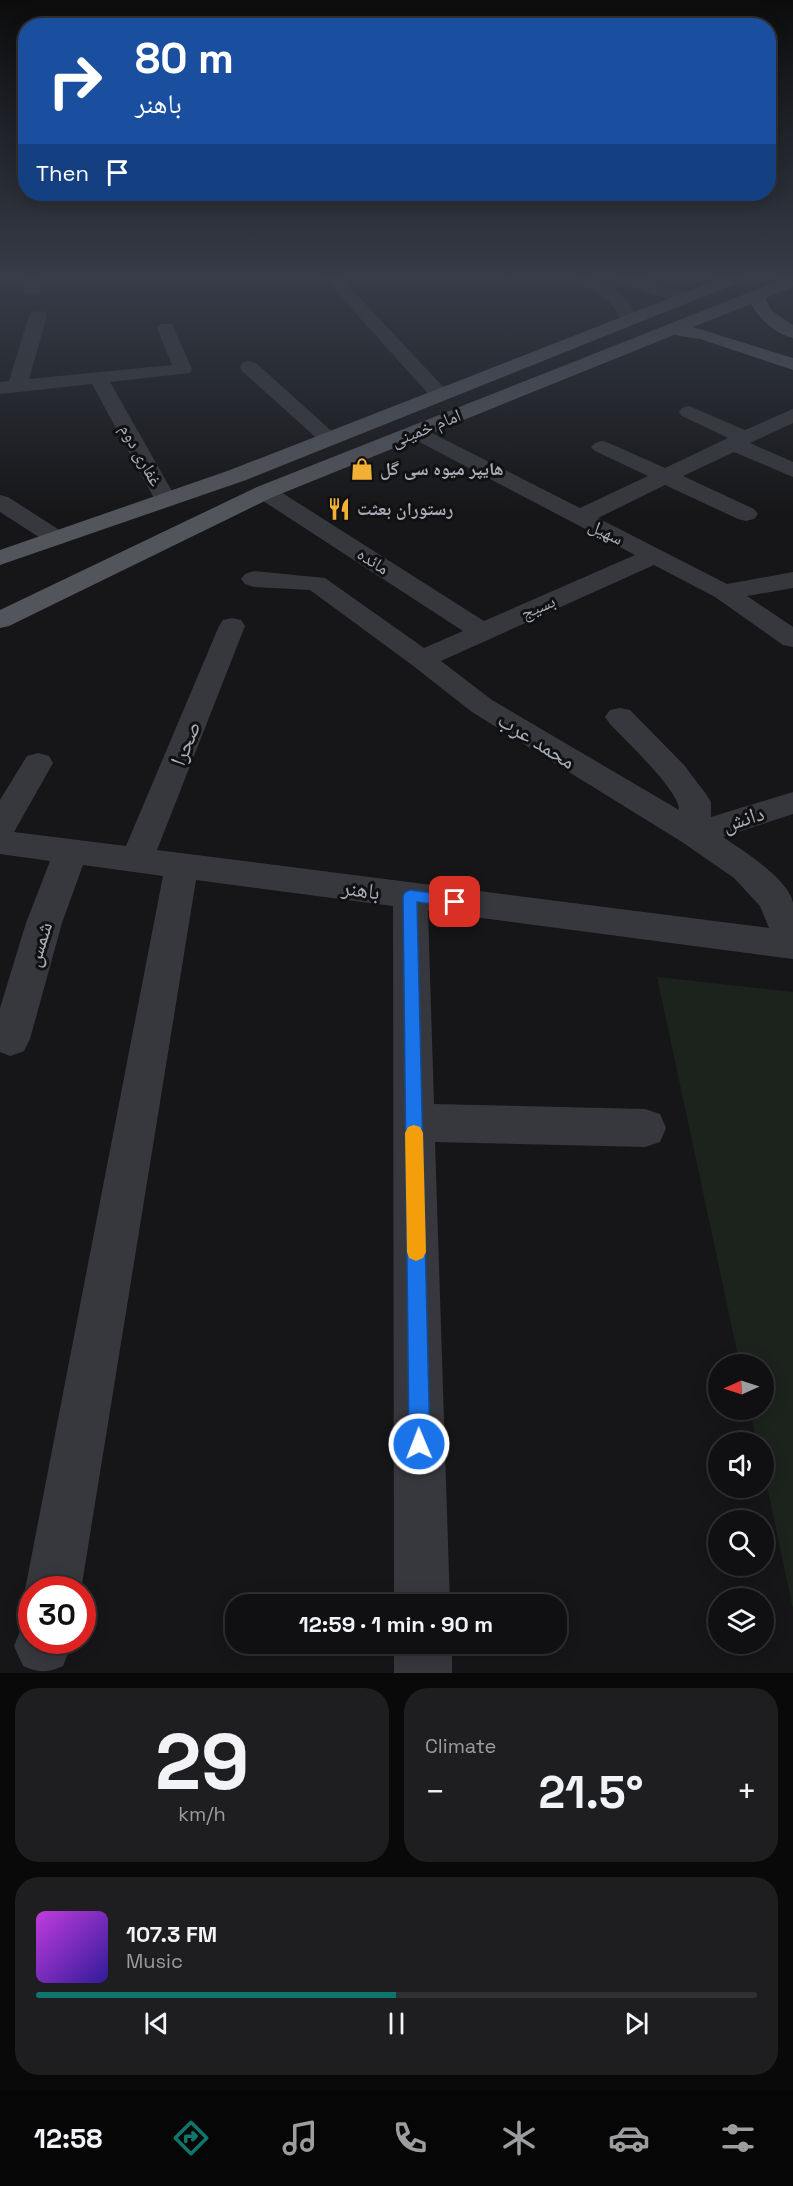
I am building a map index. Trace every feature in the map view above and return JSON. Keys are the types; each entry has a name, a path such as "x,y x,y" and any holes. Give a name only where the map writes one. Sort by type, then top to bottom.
{"main road":[{"name":"امام خمینی","path":"0,558 166,500 329,439 536,357"},
{"name":"امام خمینی","path":"6,614 266,492 602,357"},
{"path":"774,357 793,364"}],"street":[{"path":"21,357 8,387 183,369 178,357"},
{"path":"405,357 440,395"},
{"path":"249,367 329,439"},
{"name":"غفاری دوم","path":"98,378 166,500"},
{"path":"717,404 782,424"},
{"path":"689,412 793,470"},
{"path":"579,518 739,441 782,424"},
{"name":"سهیل","path":"415,432 724,592 793,639"},
{"path":"602,447 746,514"},
{"name":"مائده","path":"266,492 481,631"},
{"path":"0,502 56,538"},
{"name":"بسیج","path":"422,659 654,556"},
{"name":"محمد عرب","path":"254,579 316,583 422,659 482,706 694,834 746,869 774,899 793,944"},
{"path":"724,592 793,580"},
{"name":"صحرا","path":"137,859 232,626"},
{"path":"620,717 674,772 695,802 694,834"},
{"path":"0,827 38,763"},
{"name":"دانش","path":"694,834 793,803"},
{"name":"باهنر","path":"0,842 793,944"},
{"name":"شمس","path":"10,1039 44,923 71,851"},
{"path":"56,1576 183,865"},
{"path":"410,896 422,1594"},
{"path":"414,1123 645,1128"},
{"path":"423,1654 423,1673"}],"shaded area":[{"path":"657,977 793,992 793,1609 774,1510 772,1510 770,1498 774,1498 774,1432 755,1432 752,1420 774,1420 774,1354 738,1354"}],"slow traffic":[{"path":"414,1133 416,1252"}],"place":[{"name":"هایپر میوه سی گل","path":"362,469"},
{"name":"رستوران بعثت","path":"339,509"}],"route":[{"path":"419,1444 410,896 455,902"}]}
